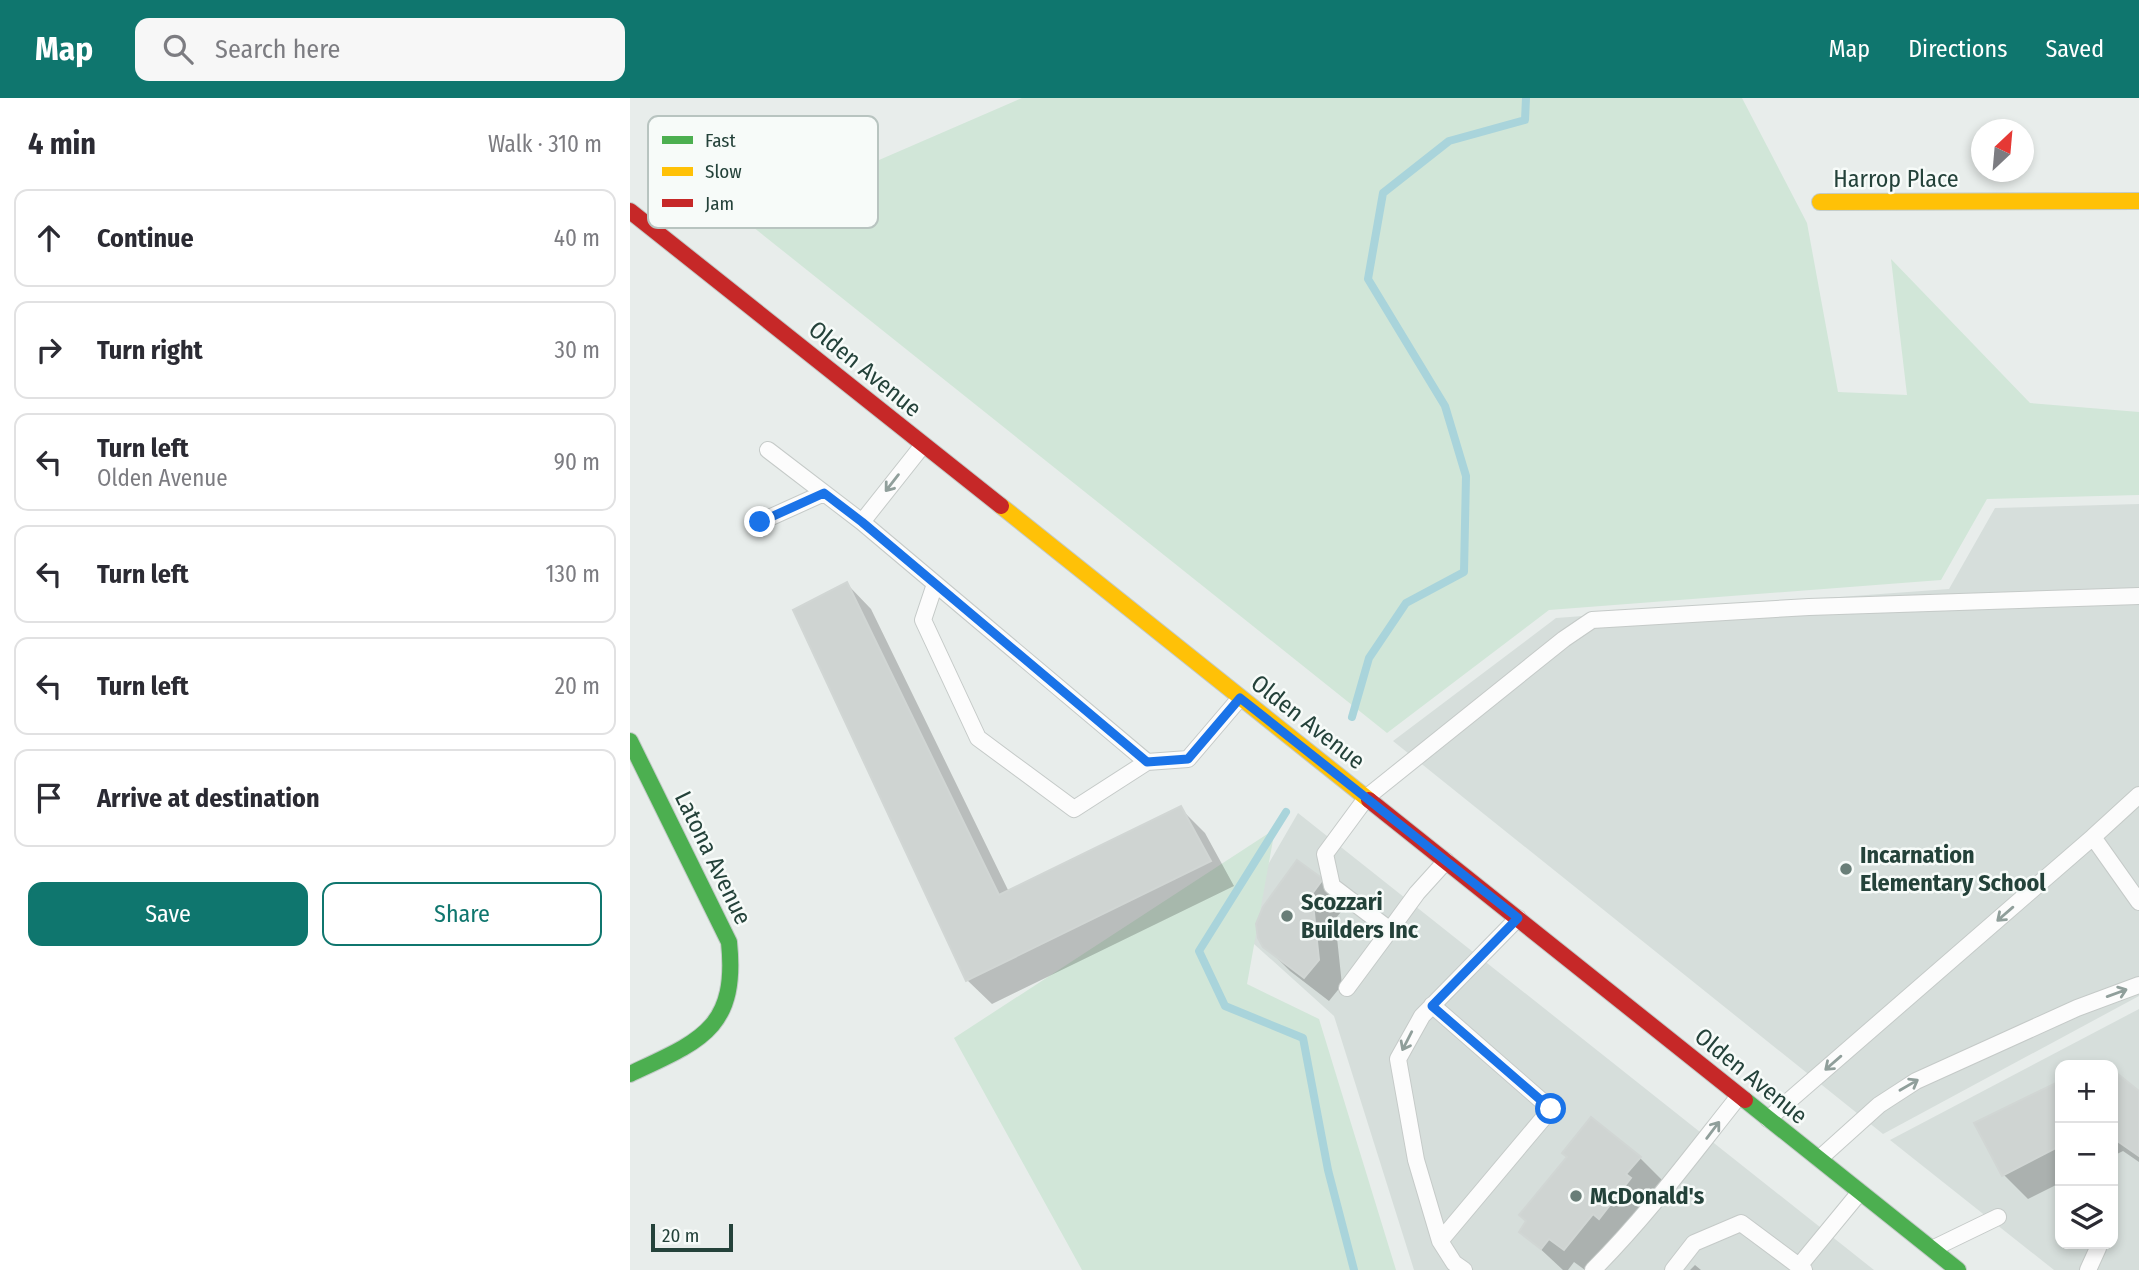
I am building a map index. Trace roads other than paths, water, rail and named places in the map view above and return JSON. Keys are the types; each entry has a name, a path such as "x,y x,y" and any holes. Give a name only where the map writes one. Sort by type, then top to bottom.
{"main road":[{"name":"Harrop Place","path":"1820,202 2139,201"},
{"name":"Olden Avenue","path":"630,211 648,225"},
{"name":"Olden Avenue","path":"651,228 1958,1270"},
{"name":"Latona Avenue","path":"630,741 729,942 733,965 731,991 722,1014 703,1036 630,1074"}],"lane":[{"path":"862,522 923,445"},
{"path":"768,450 862,522 1147,762"},
{"path":"760,522 824,493"},
{"path":"935,584 923,620 978,738 1074,809 1147,762 1188,759 1240,698"},
{"path":"1390,930 1332,886 1325,854 1367,797 1564,639 1591,621 1809,607 2139,596"},
{"path":"1768,1119 2139,795"},
{"path":"2094,837 2139,902"},
{"path":"1348,988 1417,893 1446,861"},
{"path":"1464,1270 1454,1263 1440,1241 1416,1160 1398,1059 1422,1016 1518,918"},
{"path":"1818,1159 1879,1105 1916,1081 2077,1008 2139,985"},
{"path":"1432,1006 1551,1109 1440,1241"},
{"path":"1593,1270 1621,1242 1687,1164 1739,1096"},
{"path":"1673,1270 1695,1243 1741,1223 1801,1268 1860,1192"},
{"path":"1931,1249 1998,1217"},
{"path":"2088,1270 2098,1249"}],"waterway":[{"path":"1352,717 1369,658 1406,603 1464,572 1466,476 1445,406 1368,279 1383,193 1449,141 1525,120 1526,98"},
{"path":"1286,812 1199,951 1225,1006 1303,1038 1328,1170 1354,1270"}],"place":[{"name":"Incarnation Elementary School","path":"1846,869"},
{"name":"Scozzari Builders Inc","path":"1287,916"},
{"name":"McDonald's","path":"1576,1196"}]}
